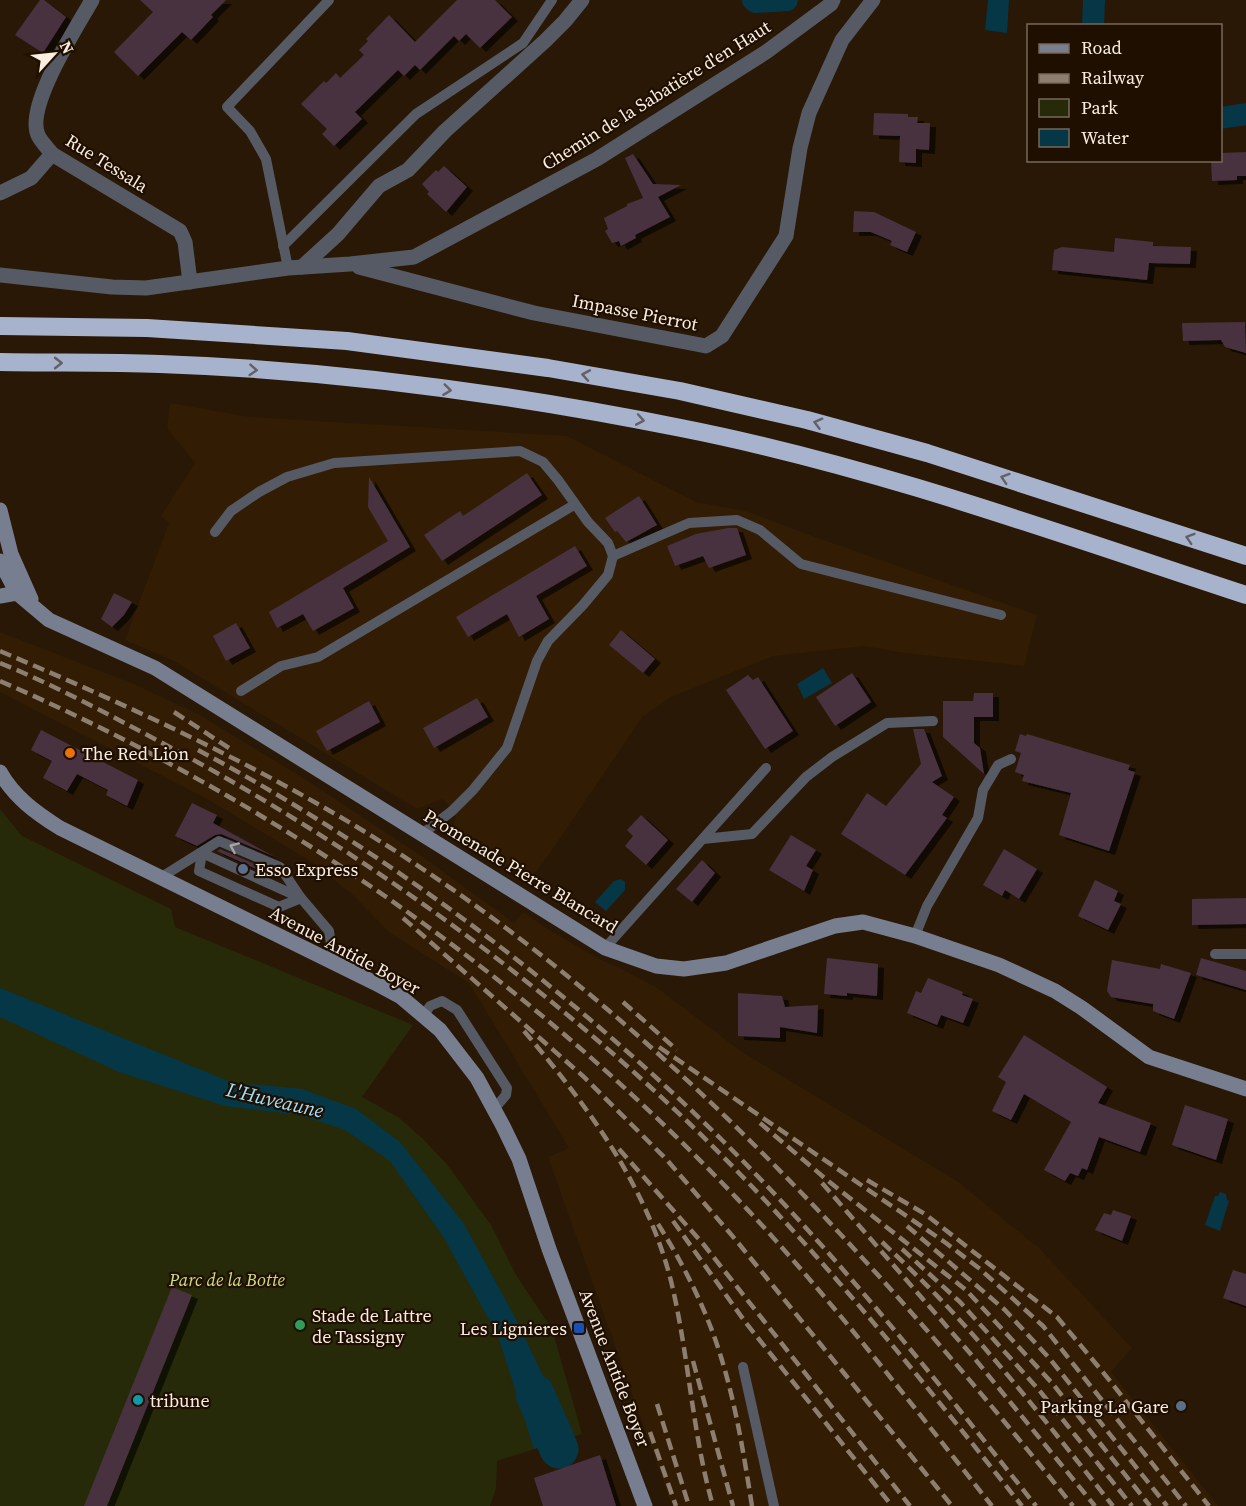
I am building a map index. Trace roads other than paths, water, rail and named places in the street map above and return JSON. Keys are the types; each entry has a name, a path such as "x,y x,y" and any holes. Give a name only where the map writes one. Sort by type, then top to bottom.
{"highway":[{"path":"0,326 147,328 347,341 548,368 680,391 807,420 927,453 1246,556"},
{"path":"0,363 161,364 348,377 543,402 683,428 806,457 924,489 1246,595"}],"street":[{"name":"Rue Tessala","path":"92,0 46,82 38,107 37,134 52,154 180,231 187,249 190,282"},
{"path":"295,267 338,234 379,186 408,170 445,131 545,41 582,0"},
{"name":"Impasse Pierrot","path":"350,264 534,313 706,346 722,336 786,236 800,148 809,113 843,40 873,0"},
{"name":"Chemin de la Sabatière d'en Haut","path":"0,275 112,287 146,288 295,267 414,257 587,165 766,52 832,2"},
{"path":"0,193 31,178 52,154"},
{"path":"0,510 11,554 38,612"},
{"name":"Promenade Pierre Blancard","path":"0,561 17,593 49,620 155,668 605,948 656,966 684,969 726,963 849,923 863,922 915,936 999,965 1055,991 1149,1057 1246,1089"},
{"path":"0,596 17,593"},
{"name":"Avenue Antide Boyer","path":"0,772 15,794 42,817 60,828 400,997 424,1015 452,1043 477,1078 519,1160 549,1248 645,1506"}],"lane":[{"path":"295,267 283,246 266,159 250,131 227,107 329,0"},
{"path":"283,246 416,114 524,43 552,0"},
{"path":"215,532 231,511 259,492 287,477 334,463 520,451 543,462 574,505 608,543 613,556 608,575 548,640 537,661 507,748 473,790 422,834"},
{"path":"241,691 281,666 318,657 574,505"},
{"path":"613,556 689,522 737,520 760,530 801,564 1002,615"},
{"path":"703,839 752,834 806,777 832,757 887,723 933,722"},
{"path":"915,936 927,906 978,818 983,790 998,765 1011,759"},
{"path":"605,948 766,768"},
{"path":"160,878 219,841 280,867 301,898 329,932 334,963"},
{"path":"202,853 301,898"},
{"path":"202,853 199,871 229,885 279,907 301,898"},
{"path":"1215,954 1246,954"},
{"path":"424,1015 430,1006 442,1001 457,1010 507,1088 506,1095 494,1109"},
{"path":"743,1367 774,1506"}],"water":[{"path":"988,0 1009,0 1007,33 985,30"},
{"path":"823,668 832,683 804,699 797,684"},
{"path":"621,879 625,882 625,890 606,911 595,902 614,881"},
{"path":"0,988 231,1082 302,1089 356,1109 400,1142 464,1224 517,1321 554,1399 575,1436 534,1449 498,1336 444,1238 390,1161 345,1130 300,1115 225,1106 119,1072 0,1017"},
{"path":"1220,1192 1226,1194 1229,1201 1220,1231 1205,1225 1215,1196 1218,1196"}],"waterway":[{"path":"753,0 756,2 787,0"},
{"path":"1093,24 1094,0"},
{"path":"1222,118 1246,114"},
{"name":"L'Huveaune","path":"535,1394 559,1449"}],"railway":[{"path":"0,651 182,733 314,802 357,827 461,895 559,970 654,1050 744,1135 831,1224 995,1410 1073,1506"},
{"path":"0,663 133,727 296,820 434,912 567,1014 691,1125 779,1215 863,1310 1022,1506"},
{"path":"0,681 106,731 210,786 310,846 408,912 501,983 591,1058 677,1138 759,1222 849,1327 992,1506"},
{"path":"174,712 229,748"},
{"path":"198,750 269,790 338,833 474,927 604,1031 665,1086 766,1185 846,1273 924,1365 1036,1506"},
{"path":"403,918 584,1077 667,1160 735,1239 952,1506"},
{"path":"623,1002 677,1050"},
{"path":"524,1031 592,1118 631,1180 647,1212 671,1281 700,1450 713,1506"},
{"path":"659,1047 946,1243 980,1269 1043,1326 1186,1506"},
{"path":"760,1123 827,1180 966,1290 1052,1383 1150,1506"},
{"path":"619,1149 704,1245 910,1506"},
{"path":"867,1180 925,1214 1057,1317 1209,1506"},
{"path":"822,1183 975,1359 1095,1506"},
{"path":"673,1221 746,1323 892,1506"},
{"path":"658,1224 694,1289 715,1340 735,1412 752,1506"},
{"path":"907,1226 1005,1310 1050,1359 1167,1506"},
{"path":"882,1242 944,1303 988,1352 1113,1506"},
{"path":"902,1249 960,1302 1039,1390 1132,1506"},
{"path":"693,1361 733,1506"},
{"path":"657,1404 689,1506"},
{"path":"650,1432 676,1506"}],"place":[{"name":"The Red Lion","path":"70,753"},
{"name":"Esso Express","path":"243,869"},
{"name":"Stade de Lattre de Tassigny","path":"300,1325"},
{"name":"Les Lignieres","path":"579,1328"},
{"name":"tribune","path":"138,1400"},
{"name":"Parking La Gare","path":"1181,1406"}],"park label":[{"name":"Parc de la Botte","path":"227,1279"}]}
